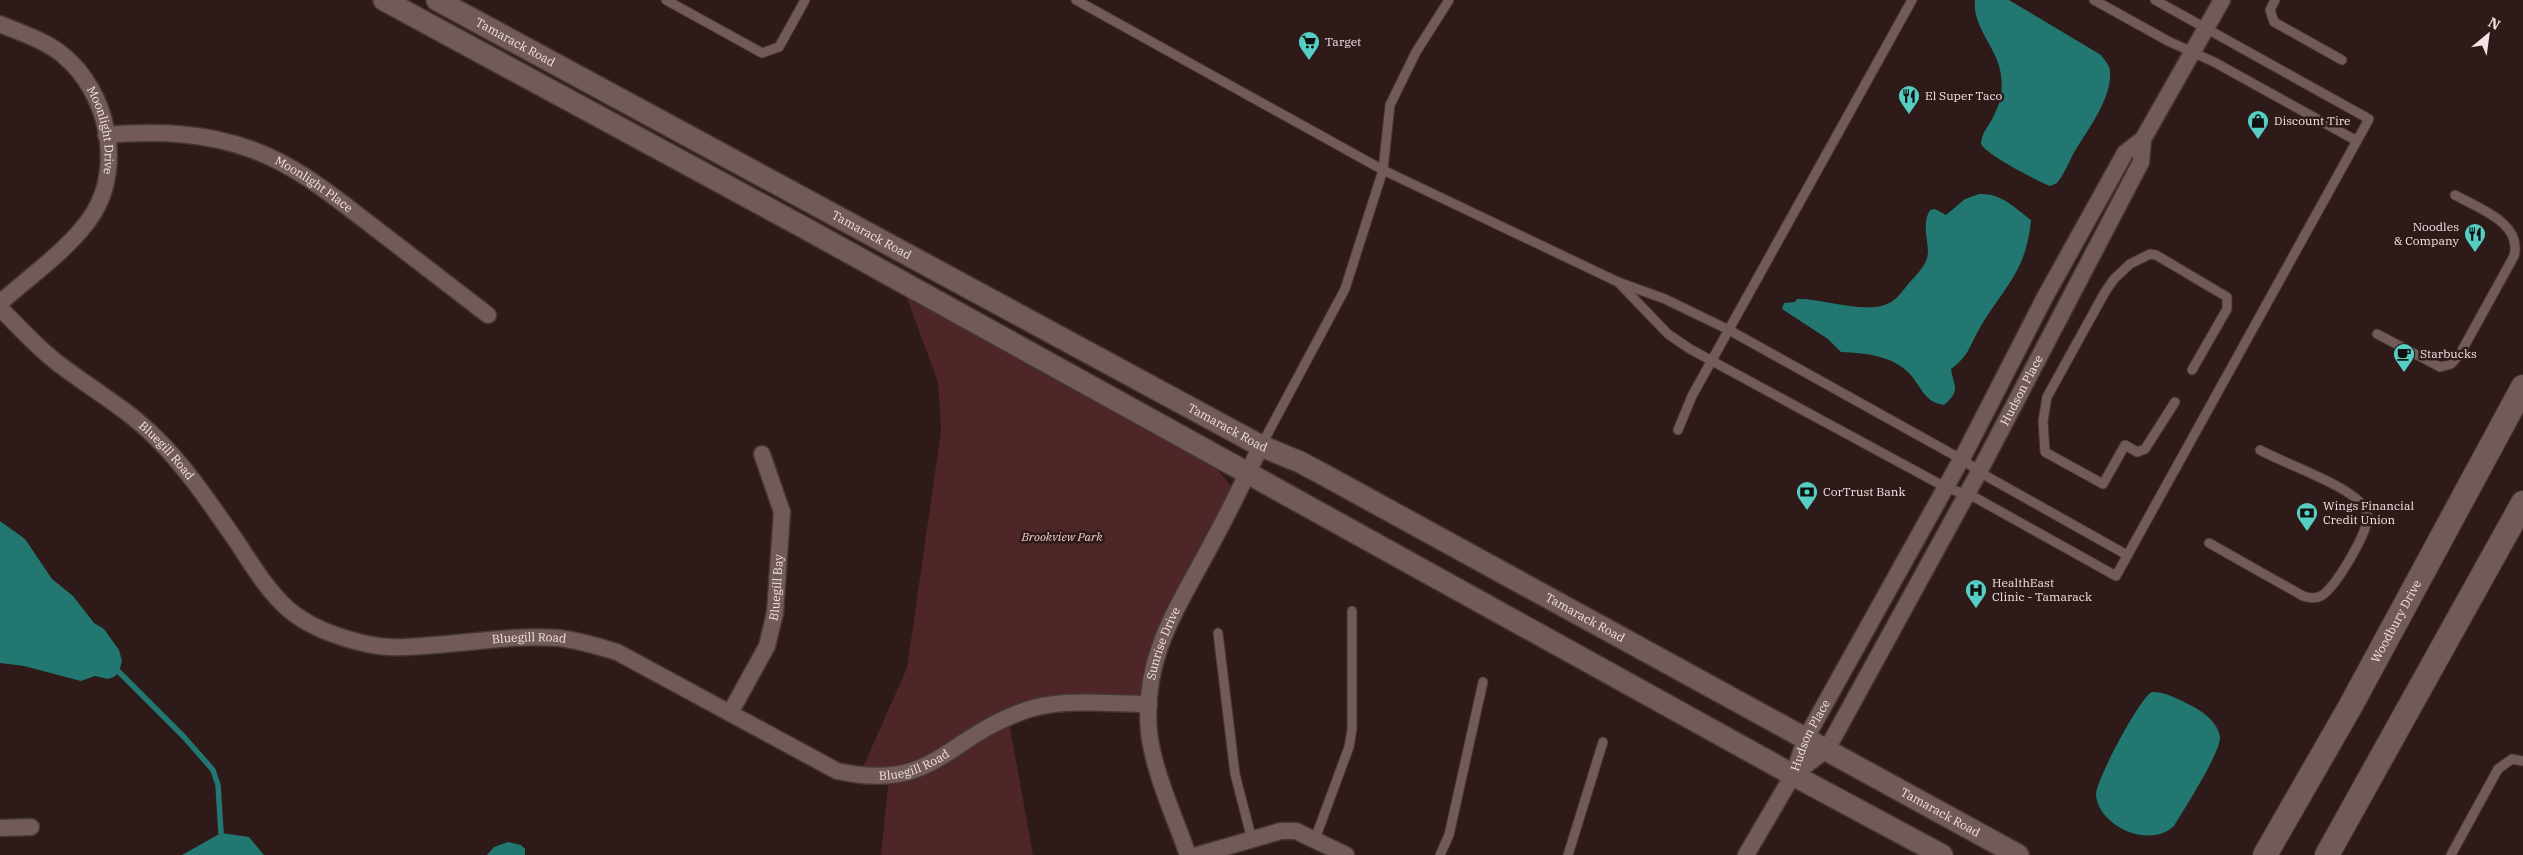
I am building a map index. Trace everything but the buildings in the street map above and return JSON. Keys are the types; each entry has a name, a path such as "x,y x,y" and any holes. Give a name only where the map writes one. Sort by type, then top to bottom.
{"main road":[{"name":"Woodbury Drive","path":"2265,855 2350,707 2523,388"},
{"path":"2327,855 2523,504"}],"street":[{"name":"Tamarack Road","path":"384,0 812,232 1793,775 1942,855"},
{"name":"Tamarack Road","path":"437,0 1261,446 1321,473 2018,855"},
{"name":"Hudson Place","path":"1793,775 1806,738 1961,459 2045,297 2125,153 2143,139 2204,28 2222,0"},
{"name":"Moonlight Drive","path":"0,24 63,55 84,75 96,96 104,116 110,167 94,214 77,234 0,303"},
{"name":"Moonlight Place","path":"106,135 149,132 183,134 218,140 252,149 281,162 314,181 488,315"},
{"name":"Hudson Place","path":"1793,775 1827,749 1980,472 2141,162 2143,139"},
{"name":"Bluegill Road","path":"0,308 56,362 113,402 154,435 199,486 268,588 288,609 309,624 368,644 399,648 528,638 556,638 586,642 617,652 836,770 859,776 889,776 914,772 931,764 999,721 1044,705 1149,704"},
{"name":"Sunrise Drive","path":"1188,855 1153,754 1149,732 1152,673 1159,644 1238,495 1261,446"},
{"name":"Bluegill Bay","path":"730,713 766,646 775,613 782,512 762,454"},
{"path":"1746,855 1793,775"},
{"path":"0,828 31,827"},
{"path":"1198,855 1281,831 1296,831 1346,855"}],"lane":[{"path":"666,0 762,53 779,47 805,0"},
{"path":"1076,0 1383,170 1618,282 1664,299 1729,330 1961,459 1980,472 2127,555"},
{"path":"1261,446 1345,289 1383,170 1390,105 1416,52 1449,0"},
{"path":"1678,430 1692,396 1711,361 1912,0"},
{"path":"2094,0 2214,62 2357,141"},
{"path":"1618,282 1668,334 1711,361 1946,486 1967,495 2116,576 2369,118 2155,0"},
{"path":"2275,0 2270,10 2274,22 2342,60"},
{"path":"2377,334 2437,366 2448,366 2460,354 2514,256 2517,242 2514,232 2506,224 2455,195"},
{"path":"2175,402 2144,449 2137,452 2125,445 2103,484 2045,452 2044,408 2051,388 2111,282 2130,264 2150,254 2167,261 2227,297 2227,309 2192,370"},
{"path":"2209,543 2303,596 2312,598 2322,596 2331,587 2363,532 2367,522 2366,512 2357,500 2304,469 2260,450"},
{"path":"1315,839 1350,747 1352,729 1352,611"},
{"path":"1218,634 1235,774 1252,840"},
{"path":"1440,855 1449,835 1483,682"},
{"path":"1568,855 1603,742"},
{"path":"2451,855 2498,769 2512,759 2523,761"}],"green space":[{"name":"Brookview Park","path":"907,298 1217,469 1238,495 1171,620 1149,704 1066,703 1008,717 1033,855 881,855 889,776 859,776 907,668 941,431 938,382"}],"water":[{"path":"1975,0 2009,0 2101,55 2109,67 2110,81 2104,101 2060,179 2057,183 2050,186 2002,161 1981,144 1981,140 1999,104 2002,80 1999,65 1977,20"},
{"path":"1979,194 2001,198 2031,220 2028,239 2024,255 2011,281 1986,318 1967,352 1951,369 1955,388 1953,396 1944,405 1927,397 1908,372 1901,366 1885,358 1841,352 1828,339 1782,309 1784,303 1795,302 1797,299 1858,307 1881,306 1891,302 1917,275 1926,261 1928,247 1926,223 1930,210 1935,209 1946,215 1965,199"},
{"path":"0,521 25,539 52,579 73,596 94,623 104,629 119,650 122,661 119,672 114,677 108,679 95,676 81,681 24,666 0,663"},
{"path":"2152,692 2173,697 2201,711 2216,727 2220,737 2219,745 2208,768 2174,826 2164,833 2140,835 2127,831 2106,817 2099,806 2096,795 2103,774 2119,741 2138,708"},
{"path":"221,833 249,837 264,855 182,855"},
{"path":"508,842 521,845 525,849 525,855 487,855 494,847"}],"waterway":[{"path":"119,672 184,737 213,770 218,785 221,833"}],"place":[{"name":"Target","path":"1309,61"},
{"name":"El Super Taco","path":"1909,115"},
{"name":"Discount Tire","path":"2258,140"},
{"name":"Noodles & Company","path":"2475,253"},
{"name":"Starbucks","path":"2404,373"},
{"name":"CorTrust Bank","path":"1807,511"},
{"name":"Wings Financial Credit Union","path":"2307,532"},
{"name":"HealthEast Clinic - Tamarack","path":"1976,609"}]}
